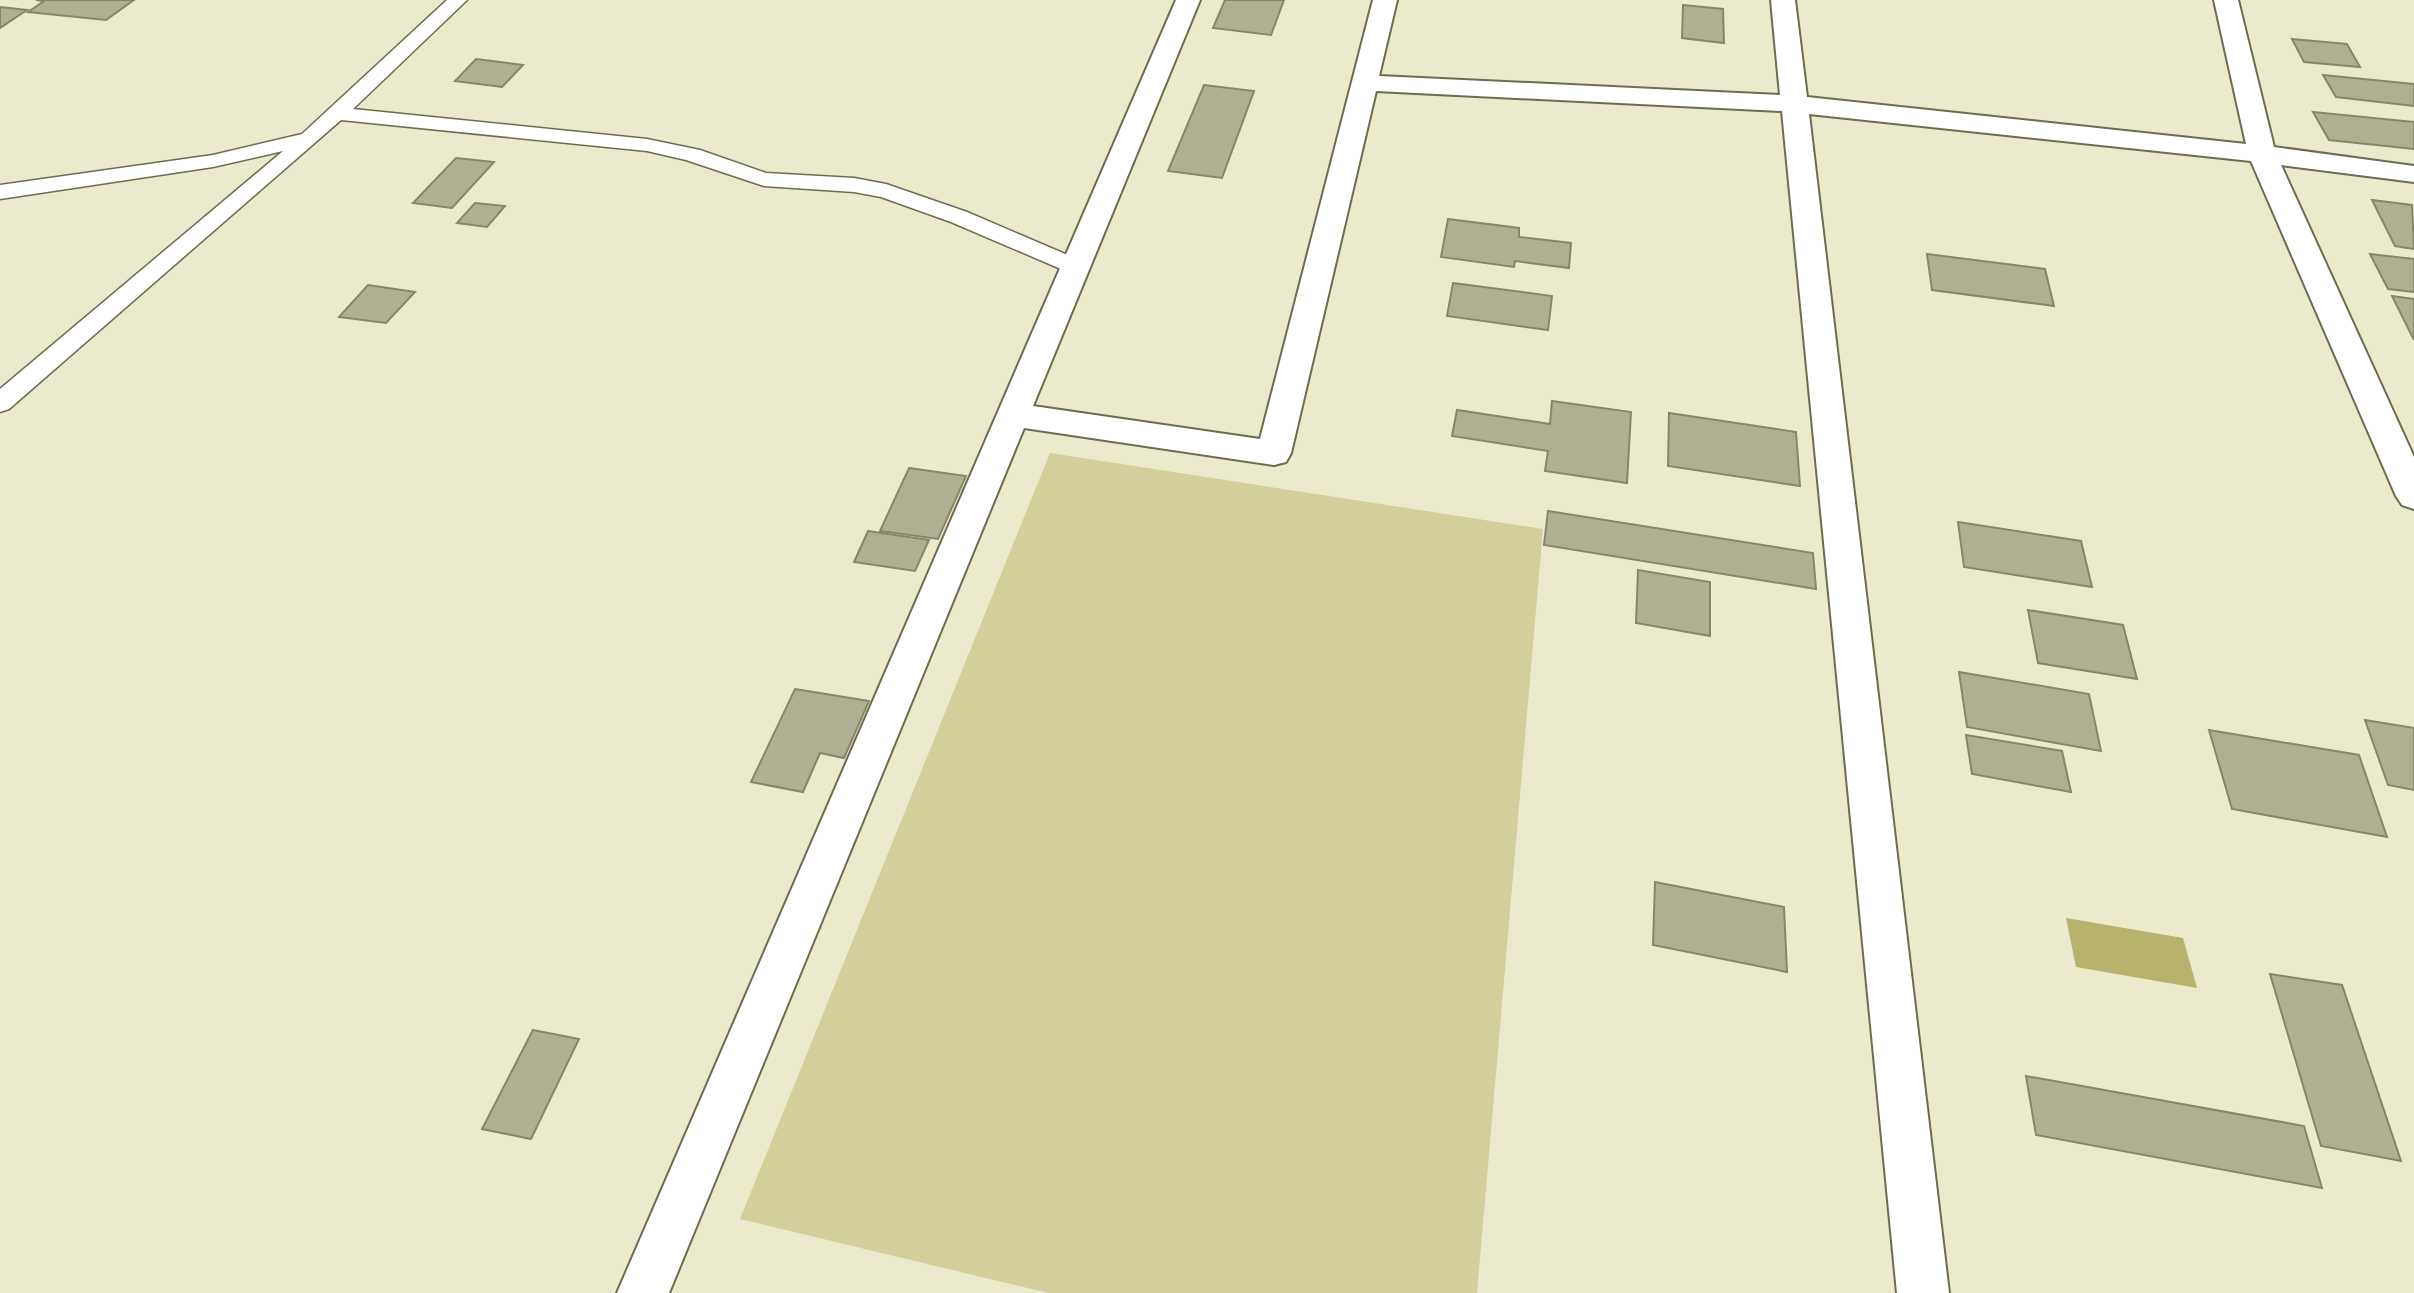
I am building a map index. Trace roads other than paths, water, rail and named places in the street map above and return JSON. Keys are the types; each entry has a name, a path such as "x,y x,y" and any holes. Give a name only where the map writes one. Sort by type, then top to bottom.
{"street":[{"path":"643,1293 1188,0"},
{"path":"1013,415 1274,453 1385,0"},
{"path":"1783,0 1923,1293"},
{"path":"2226,0 2262,154 2414,496"},
{"path":"1365,83 1794,104 2262,154 2414,174"}],"lane":[{"path":"0,403 309,138 458,0"},
{"path":"336,113 647,145 692,155 764,179 854,185 886,191 959,217 1076,267"},
{"path":"0,192 213,161 309,138"}]}
